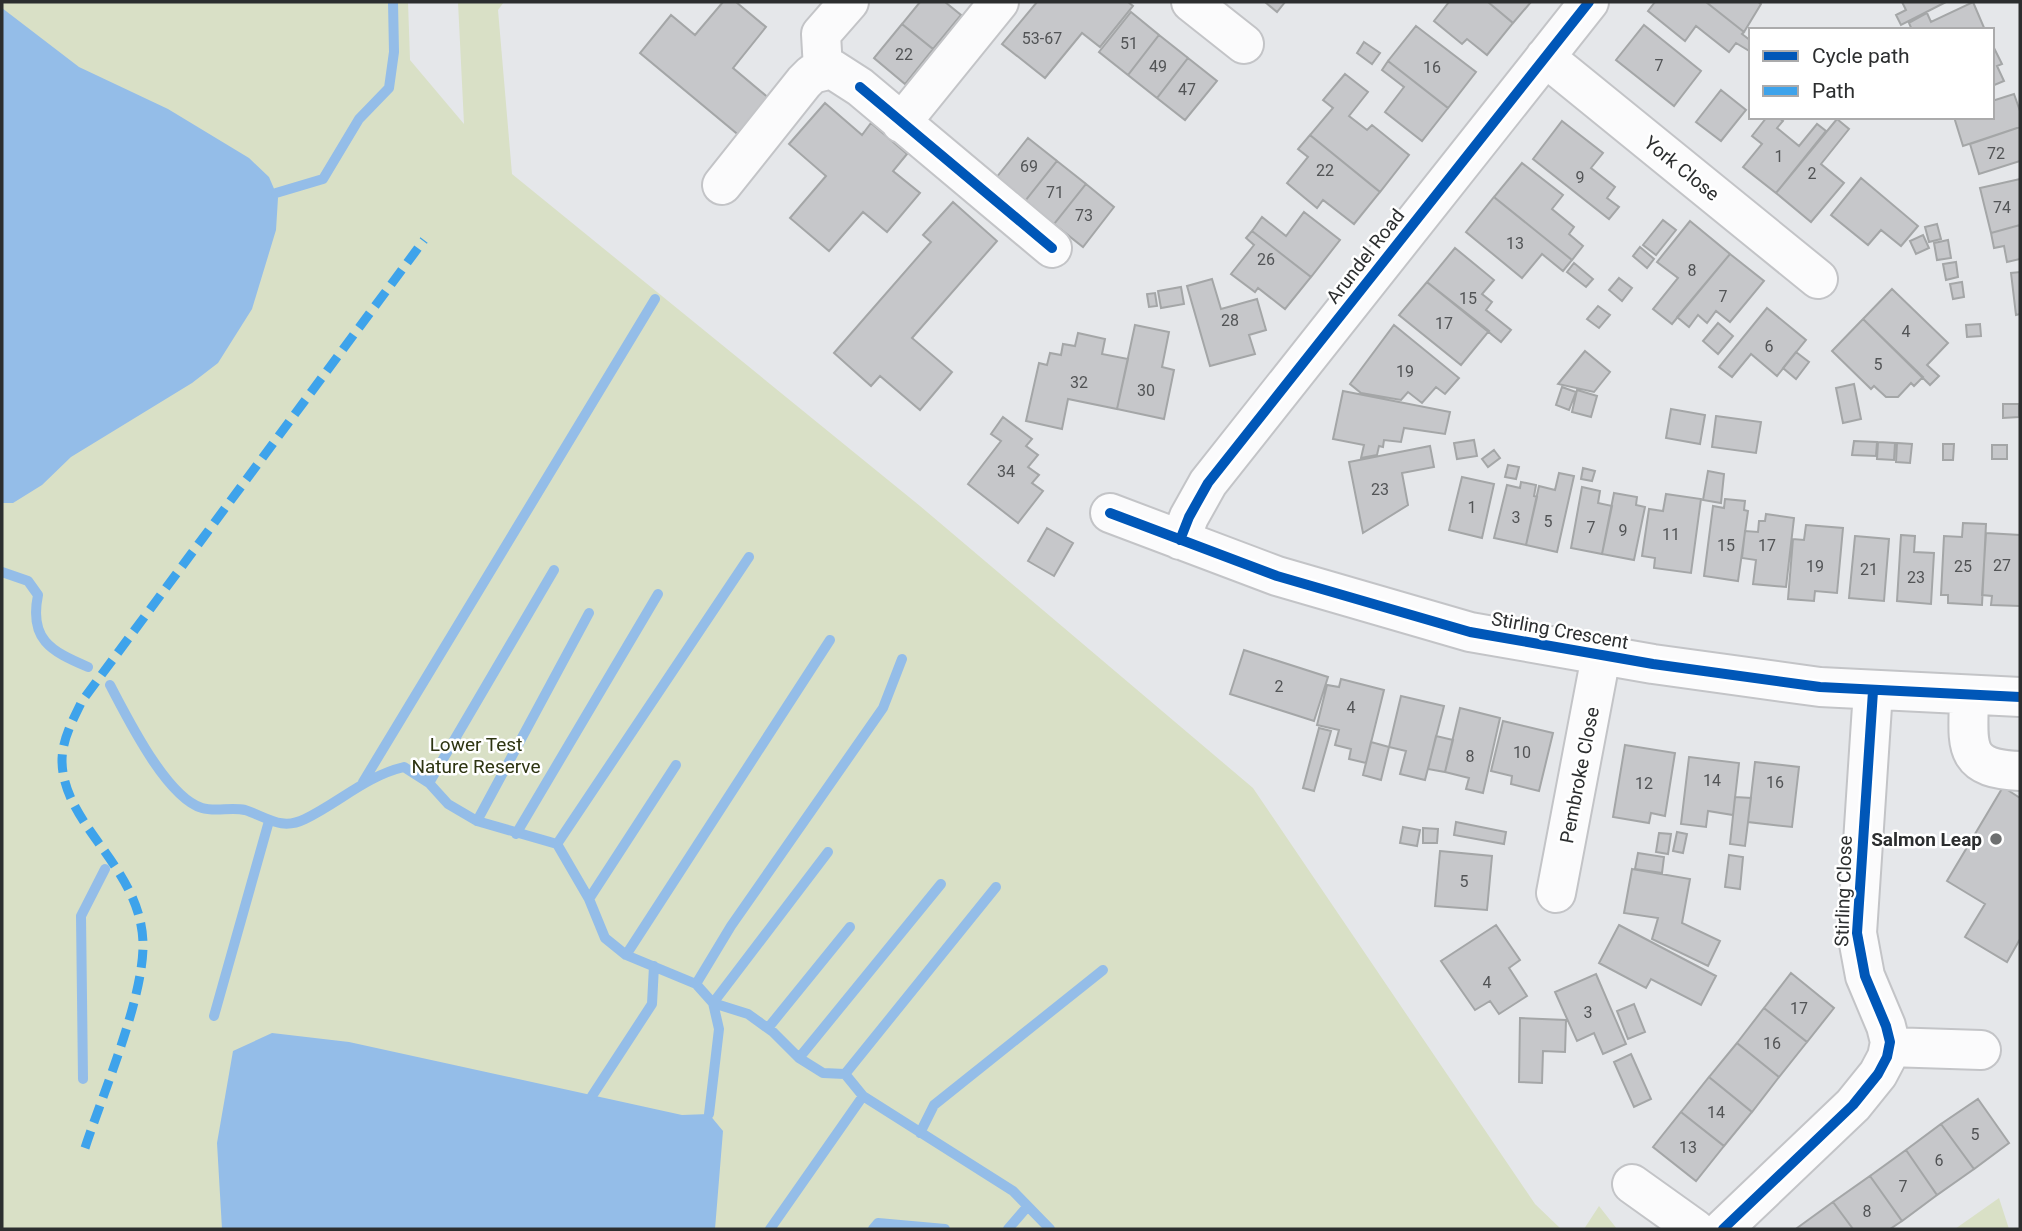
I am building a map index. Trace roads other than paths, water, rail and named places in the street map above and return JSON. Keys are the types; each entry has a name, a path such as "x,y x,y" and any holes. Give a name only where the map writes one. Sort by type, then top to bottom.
{"street":[{"path":"823,69 821,34 849,2"},
{"path":"901,122 999,2"},
{"path":"1191,2 1244,44"},
{"name":"Arundel Road","path":"1180,540 1208,483 1589,2"},
{"name":"York Close","path":"1545,57 1818,279"},
{"path":"722,184 804,82 823,69 841,73 1052,248"},
{"name":"Stirling Crescent","path":"1110,513 1220,557 1470,632 1601,656 1820,687 1969,697 2020,697"},
{"name":"Pembroke Close","path":"1556,893 1601,656"},
{"name":"Stirling Close","path":"1873,691 1857,933 1865,976 1886,1026 1889,1047"},
{"path":"1969,697 1968,738 1975,757 1988,769 2020,771"},
{"path":"1723,1229 1853,1105 1878,1074 1889,1047 1981,1050"},
{"path":"1632,1184 1695,1229"}],"water":[{"path":"2,8 79,67 168,109 249,158 269,177 278,198 276,230 252,309 218,363 192,383 71,457 42,485 13,503 2,503"},
{"path":"272,1033 349,1042 682,1115 709,1114 723,1131 715,1229 222,1229 217,1143 233,1051"}],"waterway":[{"path":"276,193 323,179 359,119 389,88 394,52 393,2"},
{"path":"363,782 655,299"},
{"path":"557,844 749,557"},
{"path":"429,783 554,570"},
{"path":"2,572 28,581 38,595 37,623 45,642 63,655 88,667"},
{"path":"516,834 658,594"},
{"path":"477,821 589,613"},
{"path":"626,955 830,640"},
{"path":"696,984 731,926 883,708 902,659"},
{"path":"110,685 137,735 162,773 188,801 202,808 245,810 274,822 289,824 305,819 377,777 404,767 429,783 448,804 477,821 557,844 589,899 605,938 626,955 696,984 713,1003 748,1014 773,1032 799,1058 823,1073 845,1074 863,1096 1013,1191 1050,1229"},
{"path":"589,899 676,765"},
{"path":"214,1016 269,821"},
{"path":"709,1114 719,1029 713,1003 828,852"},
{"path":"83,1079 81,916 105,869"},
{"path":"799,1058 941,884"},
{"path":"845,1074 996,887"},
{"path":"768,1028 850,927"},
{"path":"592,1096 652,1004 654,966"},
{"path":"920,1133 934,1105 1103,970"},
{"path":"770,1229 863,1096"},
{"path":"1008,1229 1027,1207"},
{"path":"873,1229 878,1223 945,1229"}],"place":[{"name":"Salmon Leap","path":"1996,839"}],"park label":[{"name":"Lower Test Nature Reserve","path":"476,755"}]}
